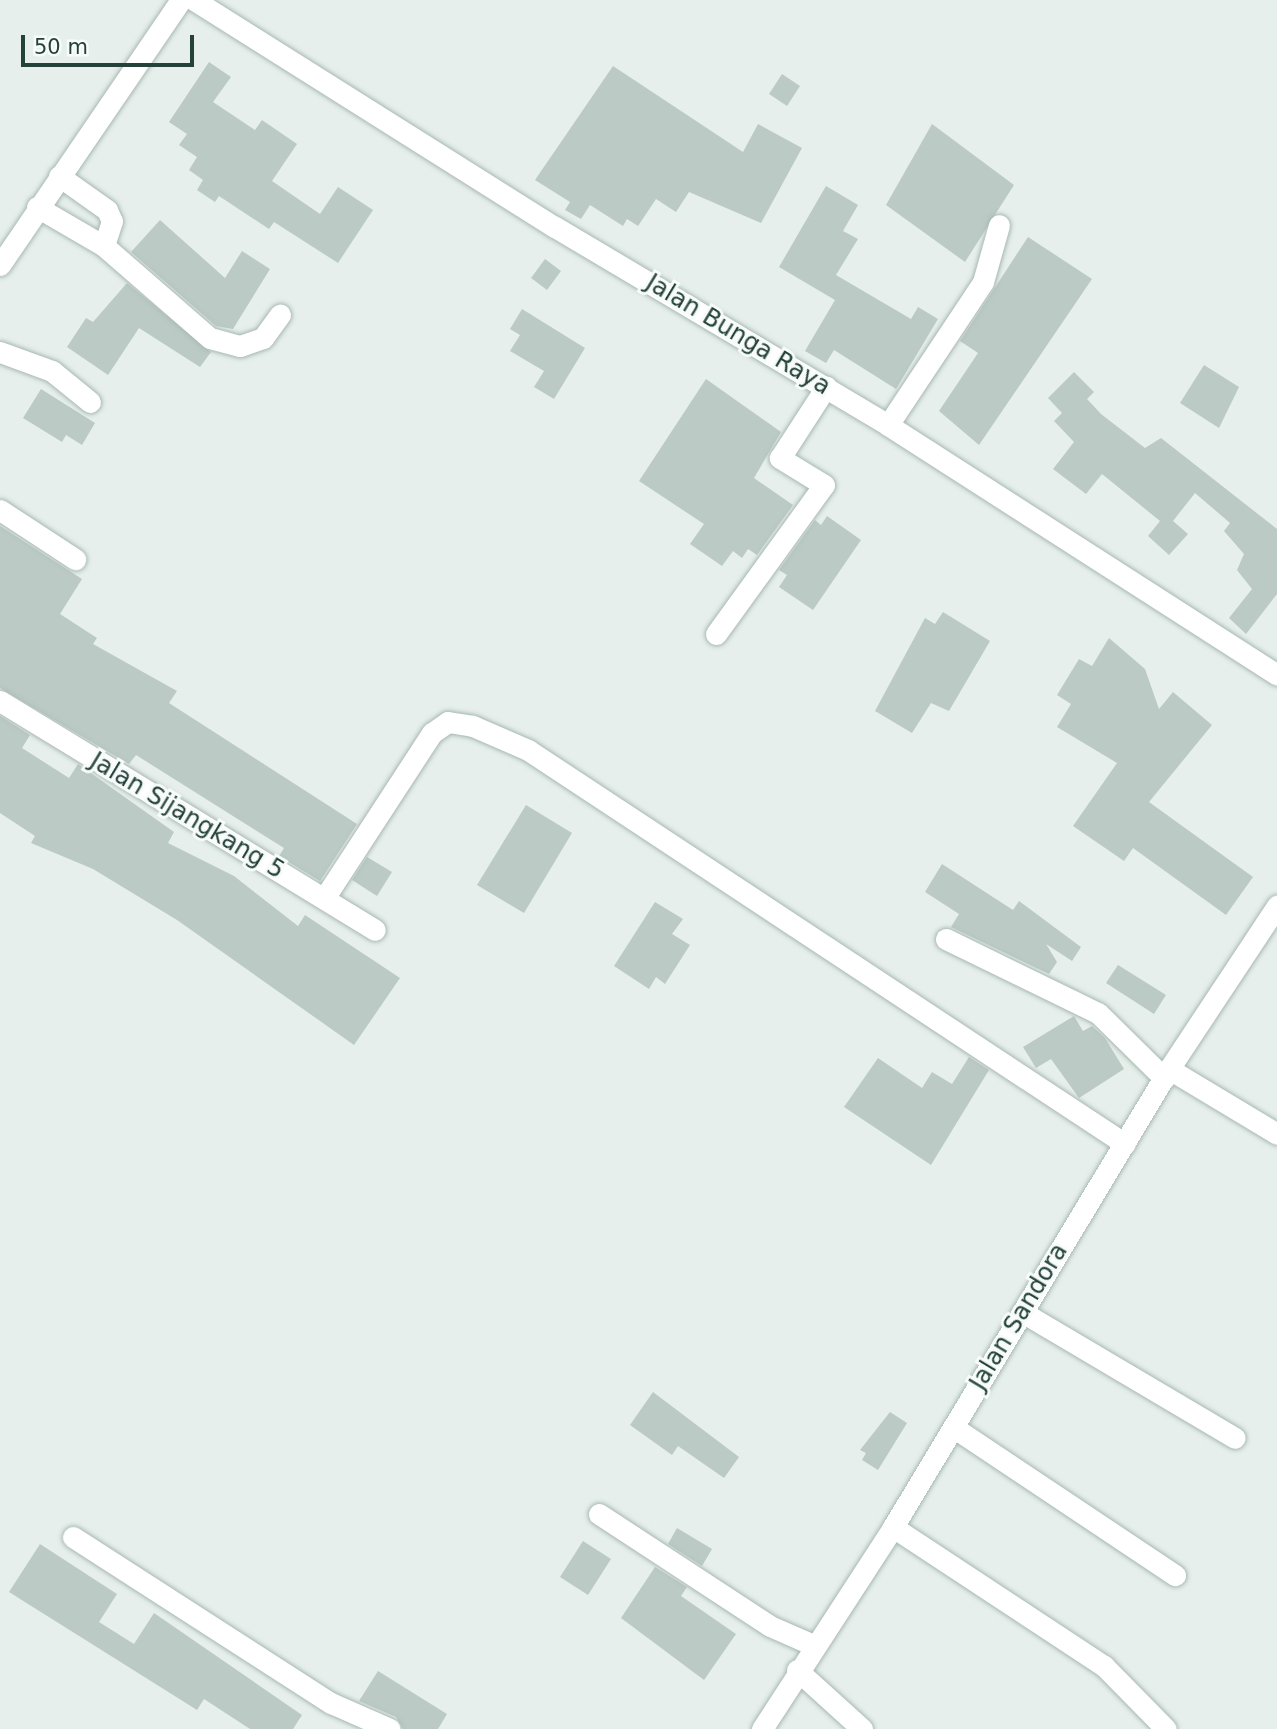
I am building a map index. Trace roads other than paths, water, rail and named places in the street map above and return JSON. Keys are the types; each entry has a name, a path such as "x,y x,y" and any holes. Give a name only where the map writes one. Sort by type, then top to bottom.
{"street":[{"path":"0,265 37,207 181,0"},
{"name":"Jalan Bunga Raya","path":"194,0 888,425 1277,675"},
{"path":"59,176 107,210 112,221 104,246"},
{"path":"37,207 104,246 218,341 240,346 263,338 280,315"},
{"path":"888,425 983,282 999,226"},
{"path":"0,352 52,371 90,401"},
{"path":"716,634 824,485 780,458 826,387"},
{"path":"0,510 75,559"},
{"name":"Jalan Sijangkang 5","path":"0,701 325,897 375,930"},
{"path":"325,897 432,733 448,722 473,726 528,750 1125,1144"},
{"name":"Jalan Sandora","path":"762,1729 797,1670 892,1527 1166,1074 1277,906"},
{"path":"946,939 1098,1013 1166,1074 1277,1134"},
{"path":"1022,1312 1235,1438"},
{"path":"953,1426 1175,1575"},
{"path":"599,1514 770,1626 814,1645"},
{"path":"892,1527 1104,1666 1166,1729"},
{"path":"72,1537 331,1703 390,1729"},
{"path":"797,1670 862,1729"}]}
